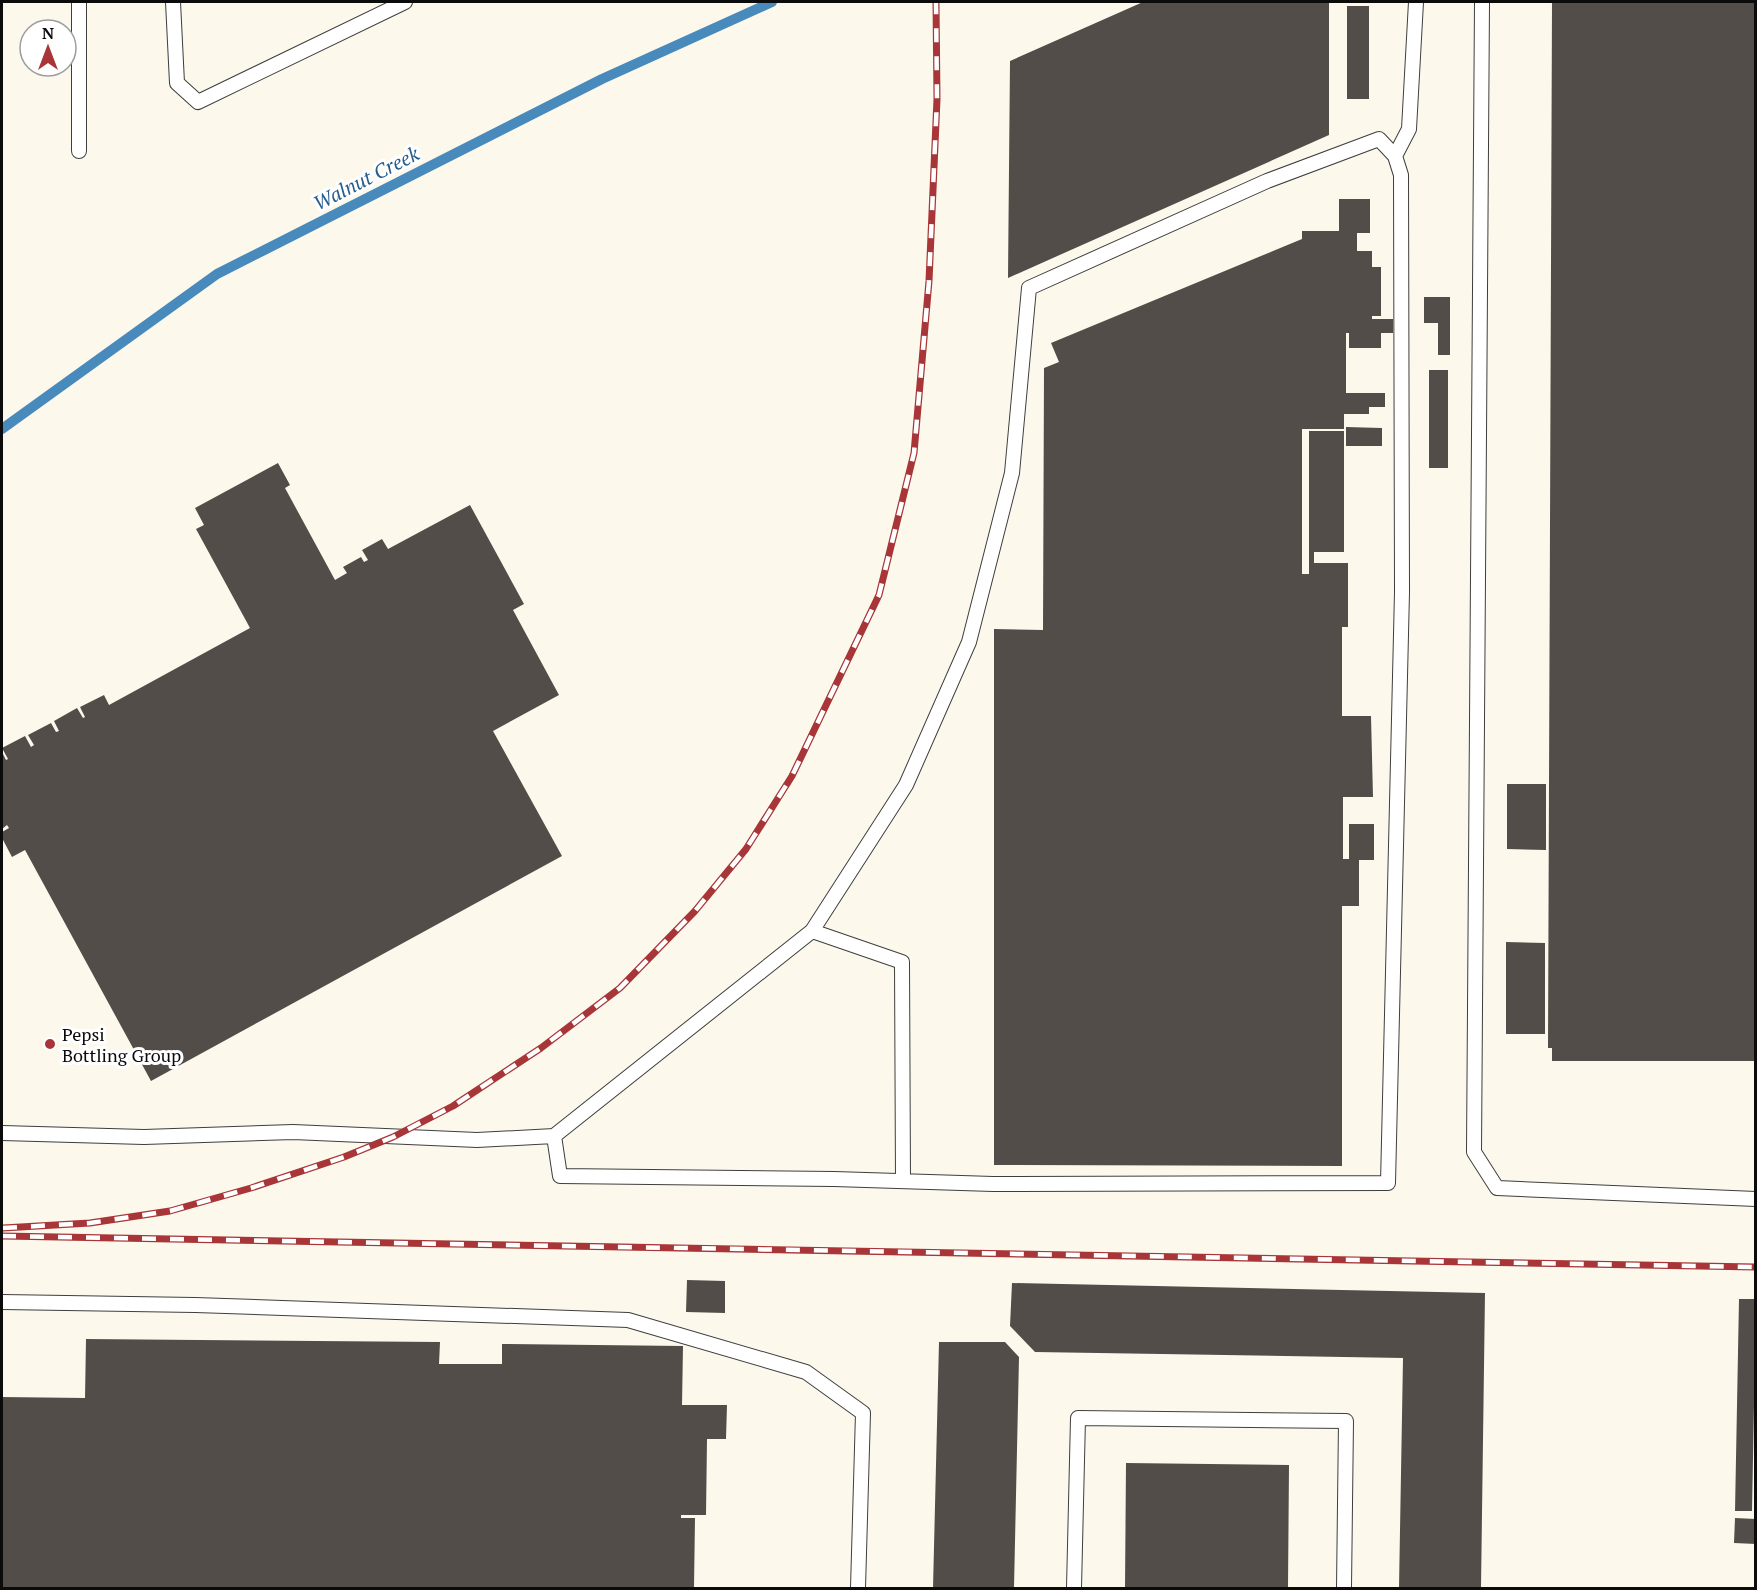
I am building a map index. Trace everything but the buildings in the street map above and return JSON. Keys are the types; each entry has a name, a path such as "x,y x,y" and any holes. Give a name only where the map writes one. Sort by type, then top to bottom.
{"lane":[{"path":"79,2 79,151"},
{"path":"172,2 177,83 198,102 405,2"},
{"path":"1395,156 1409,129 1416,2"},
{"path":"1482,2 1474,1152 1497,1188 1755,1199"},
{"path":"2,1133 144,1137 293,1132 477,1140 554,1136 812,931 906,784 969,642 1012,473 1029,288 1267,181 1379,139 1395,156 1401,175 1402,592 1388,1184 993,1184 560,1176 554,1136"},
{"path":"812,931 902,962 903,1181"},
{"path":"2,1302 195,1305 628,1320 806,1372 863,1413 858,1588"},
{"path":"1074,1588 1078,1418 1346,1421 1344,1588"}],"waterway":[{"name":"Walnut Creek","path":"2,429 217,274 602,79 772,2"}],"railway":[{"path":"3,1228 90,1223 170,1211 251,1188 344,1157 393,1137 453,1106 541,1048 620,988 695,911 746,849 792,776 879,595 914,453 929,281 937,99 936,2"},
{"path":"2,1236 1756,1267"}],"place":[{"name":"Pepsi Bottling Group","path":"50,1044"}]}
